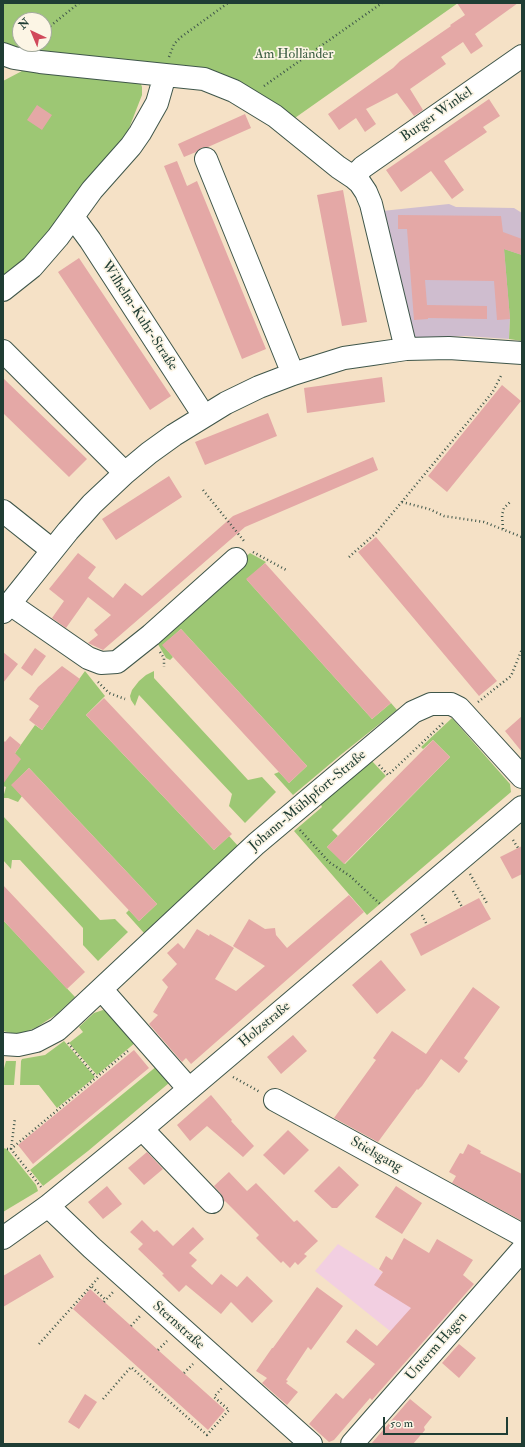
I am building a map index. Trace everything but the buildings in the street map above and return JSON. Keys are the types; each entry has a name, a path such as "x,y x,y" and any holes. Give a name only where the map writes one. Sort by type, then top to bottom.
{"street":[{"name":"Burger Winkel","path":"353,177 363,167 522,56"},
{"path":"7,59 204,79 234,91 275,116 338,167 353,177 366,192 371,204 406,349"},
{"path":"3,290 32,267 58,237 92,190 131,146 157,103 165,75"},
{"path":"206,159 293,374"},
{"name":"Wilhelm-Kuhr-Straße","path":"73,217 90,240 204,416"},
{"path":"245,552 151,635 117,662 101,663 88,658 6,608 52,550 92,504 124,473 149,453 226,403 259,387 293,374 344,358 406,349 449,348 522,353"},
{"path":"3,351 124,473"},
{"path":"3,511 52,550"},
{"name":"Johann-Mühlpfort-Straße","path":"3,1044 18,1045 36,1041 46,1036 67,1021 102,990 158,935 256,844 413,712 431,704 442,703 451,704 459,708 454,717 522,778"},
{"name":"Holzstraße","path":"3,1238 46,1199 142,1129 522,807"},
{"path":"102,990 189,1089"},
{"name":"Stielsgang","path":"275,1100 522,1234"},
{"path":"142,1129 212,1202"},
{"name":"Sternstraße","path":"46,1199 92,1248 311,1444"},
{"name":"Unterm Hagen","path":"352,1444 522,1250"}],"path":[{"path":"52,25 79,3"},
{"path":"165,75 170,52 174,44 181,37 228,3"},
{"path":"247,98 382,3"},
{"path":"349,557 376,533 492,393 502,376"},
{"path":"203,490 245,552 288,571"},
{"path":"402,502 429,509 444,516 484,522 522,537"},
{"path":"504,529 502,515 504,508 510,502"},
{"path":"376,762 388,775 454,717 511,676 522,648"},
{"path":"289,816 329,862 350,876 383,907"},
{"path":"511,836 518,848"},
{"path":"469,872 488,905"},
{"path":"451,887 462,907"},
{"path":"421,913 427,925"},
{"path":"64,1038 96,1077"},
{"path":"3,1149 11,1149 132,1047"},
{"path":"230,1076 275,1100"},
{"path":"15,1118 11,1149 46,1199"},
{"path":"39,1344 99,1277"},
{"path":"90,1286 105,1301 115,1291"},
{"path":"131,1326 141,1315"},
{"path":"158,1350 168,1340"},
{"path":"184,1374 194,1363"},
{"path":"103,1399 131,1367 207,1435 229,1410 214,1397"}],"shaded area":[{"path":"449,204 456,207 514,208 522,213 522,255 510,319 509,339 466,336 415,338 413,335 382,211"},
{"path":"338,1244 448,1314 415,1351 315,1271"}],"green space":[{"name":"Am Holländer","path":"3,3 458,3 292,120 258,95 35,52 52,52 52,12 12,12 12,47 3,44"},
{"path":"34,68 140,81 142,95 126,136 43,246 3,277 3,81 22,71"},
{"path":"504,249 522,255 522,341 509,339 510,319"},
{"path":"250,553 266,562 247,580 372,719 391,703 397,710 293,795 274,774 279,772 289,783 307,766 181,629 163,645 173,657 170,660 166,658 155,639"},
{"path":"85,671 105,696 86,715 214,850 229,836 238,846 144,933 126,913 129,910 139,921 157,904 29,768 12,785 22,796 18,802 8,798 3,798 6,787 3,786 3,770 35,725 42,730"},
{"path":"154,671 154,678 248,780 262,777 276,792 245,823 229,806 232,794 139,695 135,706 131,700 130,696 132,690 139,681"},
{"path":"452,718 510,784 511,792 367,915 294,831 322,807 320,803 371,760 386,776 332,830 338,836 327,847 345,864 450,757 433,740 423,749 421,747"},
{"path":"3,816 100,920 115,919 128,932 98,961 83,945 83,928 20,860 12,860 11,869 3,860"},
{"path":"3,920 75,997 57,1014 37,1027 23,1033 3,1031"},
{"path":"103,1010 106,1011 136,1042 97,1075 69,1043 83,1032 79,1027 94,1013"},
{"path":"64,1041 95,1077 57,1108 39,1085 20,1085 21,1061 22,1059 45,1055"},
{"path":"6,1061 16,1061 14,1085 4,1085 3,1091 3,1072"},
{"path":"157,1066 169,1083 88,1151 43,1186 30,1170"},
{"path":"3,1148 7,1149 36,1185 38,1191 3,1212"}]}
